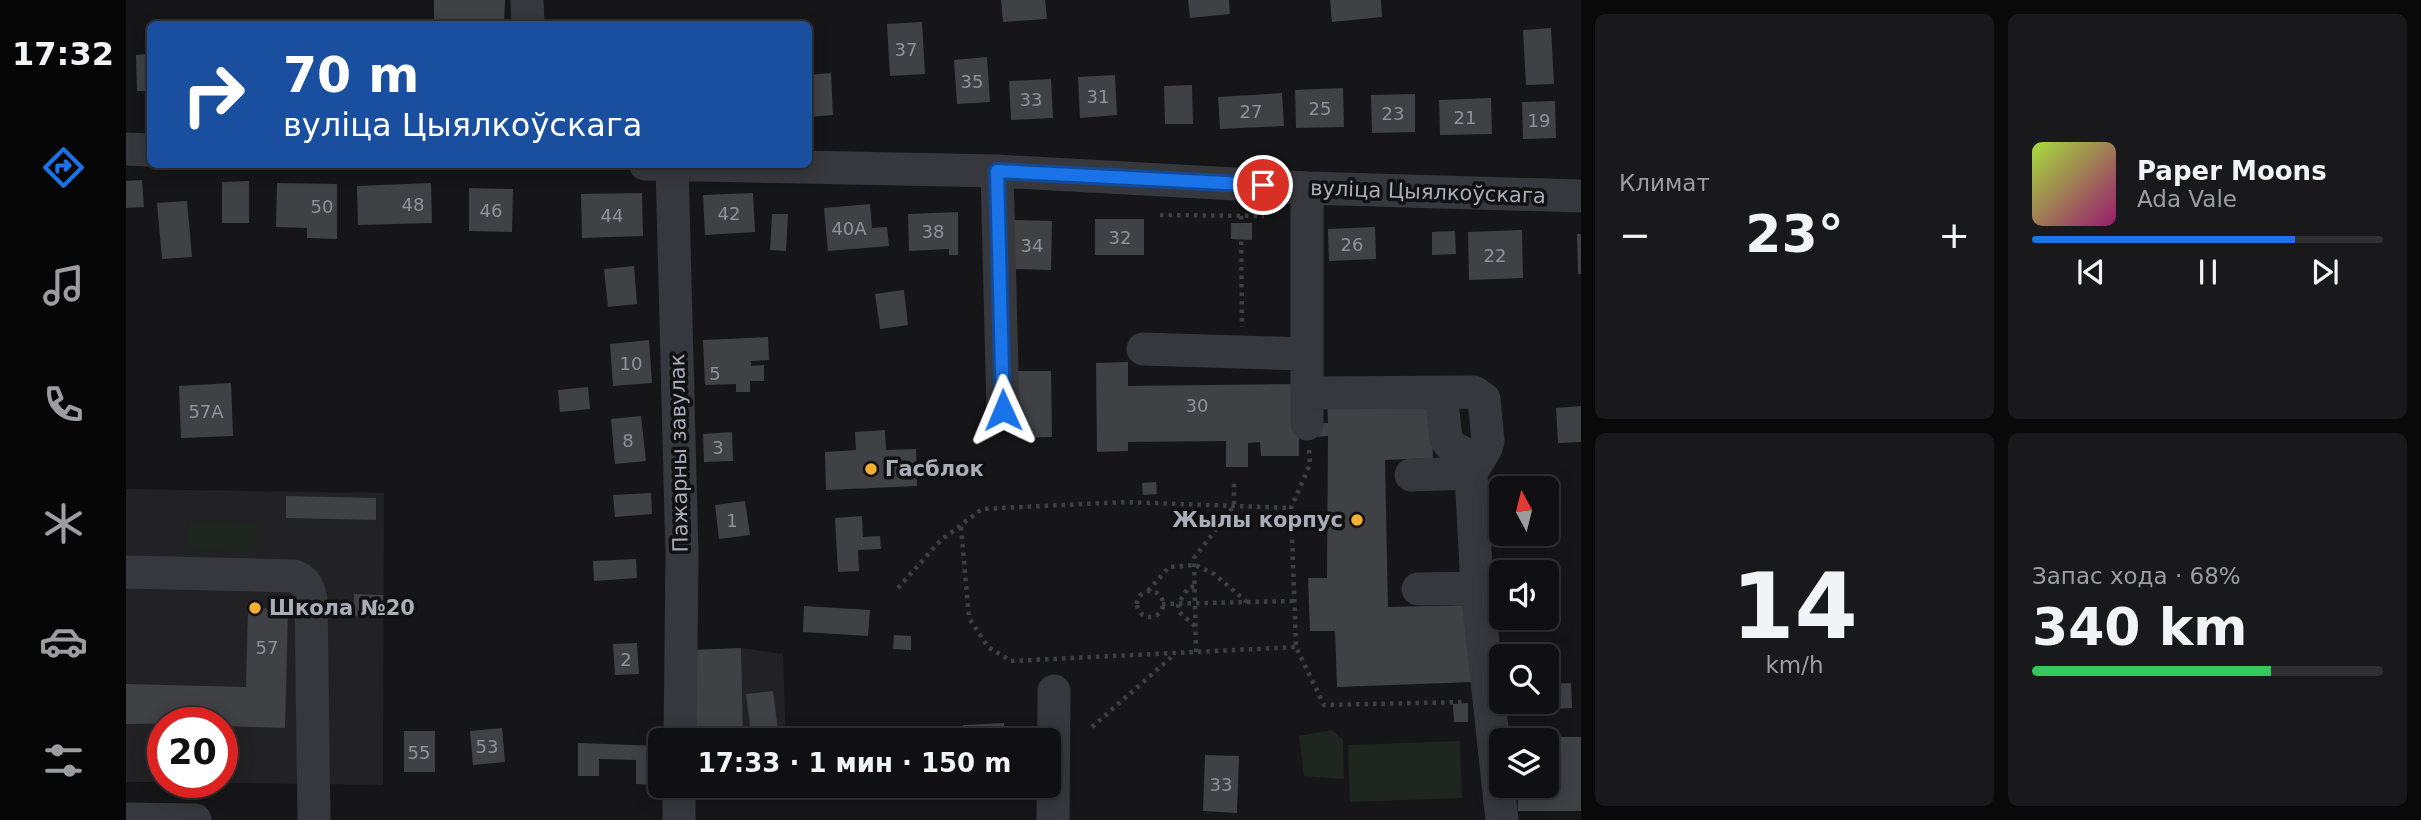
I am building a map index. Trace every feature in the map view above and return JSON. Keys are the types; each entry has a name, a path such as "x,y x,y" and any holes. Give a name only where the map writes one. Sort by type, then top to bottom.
{"street":[{"path":"527,0 528,21"},
{"path":"126,149 147,150"},
{"name":"Пажарны завулак","path":"658,168 681,556 680,728"},
{"name":"вуліца Цыялкоўскага","path":"812,168 997,171 1307,188 1581,196"},
{"path":"997,171 1003,410"},
{"path":"1307,188 1307,409 1441,393 1474,393 1484,399 1488,441 1475,467 1477,588 1489,701"},
{"path":"1143,349 1307,355"},
{"path":"1411,475 1475,467"},
{"path":"126,572 294,576 304,580 311,600 314,820"},
{"path":"1418,589 1477,588"},
{"path":"1053,820 1054,691"},
{"path":"1490,714 1502,820"},
{"path":"679,798 679,820"},
{"path":"126,819 195,820"}],"path":[{"path":"1241,184 1242,352"},
{"path":"1307,409 1310,464 1291,508 1296,647 1324,705 1489,701"},
{"path":"1196,652 1194,558 1234,506 1234,479"},
{"path":"898,588 940,541 982,509 1125,502 1291,508"},
{"path":"961,527 969,618 988,648 1011,661 1296,647"},
{"path":"1162,604 1156,615 1148,616 1141,612 1137,601 1141,594 1149,591 1170,568 1195,565 1214,574 1247,603"},
{"path":"1195,586 1188,588 1178,604 1179,612 1195,626"},
{"path":"1149,591 1157,593 1162,604"},
{"path":"1162,604 1295,601"},
{"path":"1092,727 1175,653"}],"shaded area":[{"name":"Школа №20","path":"126,489 384,493 383,785 238,783 238,707 147,707 147,782 126,782"},
{"path":"190,521 256,523 256,552 189,550"},
{"path":"741,648 783,654 786,728 694,728 692,650"},
{"path":"1332,730 1343,740 1344,779 1304,776 1299,736"},
{"path":"1460,741 1462,798 1350,802 1348,745"}],"building":[{"path":"434,0 505,0 504,21 434,21"},
{"path":"1001,0 1045,0 1047,19 1003,22"},
{"path":"1188,0 1229,0 1230,14 1190,18"},
{"path":"1330,0 1381,0 1382,17 1332,22"},
{"path":"922,22 925,74 890,76 887,24"},
{"path":"1551,28 1554,84 1526,85 1523,30"},
{"path":"147,54 147,91 137,91 136,55"},
{"path":"987,57 990,102 957,104 954,60"},
{"path":"831,73 833,115 812,117 812,75"},
{"path":"1115,75 1117,115 1080,118 1078,77"},
{"path":"1051,79 1053,118 1011,120 1009,81"},
{"path":"1192,85 1193,124 1165,124 1164,86"},
{"path":"1343,88 1344,127 1296,128 1295,90"},
{"path":"1282,93 1284,126 1220,129 1218,97"},
{"path":"1415,94 1415,132 1372,133 1371,95"},
{"path":"1491,98 1492,134 1440,135 1439,100"},
{"path":"1555,101 1556,138 1523,139 1522,102"},
{"path":"142,180 144,207 126,208 126,181"},
{"path":"249,181 249,223 222,223 222,182"},
{"path":"277,183 337,184 337,239 307,238 307,228 276,227"},
{"path":"431,183 432,223 358,225 357,186"},
{"path":"469,188 513,189 512,232 469,231"},
{"path":"642,193 643,236 582,238 581,194"},
{"path":"753,193 755,232 705,235 703,195"},
{"path":"187,201 192,257 162,259 157,203"},
{"path":"870,204 872,228 887,227 889,246 828,251 824,208"},
{"path":"958,212 958,255 949,255 949,249 909,251 908,214"},
{"path":"772,214 788,214 786,251 770,250"},
{"path":"1095,219 1144,219 1144,255 1095,255"},
{"path":"1013,220 1052,221 1051,270 1012,269"},
{"path":"1231,223 1252,223 1252,240 1231,239"},
{"path":"1375,227 1376,259 1329,261 1328,229"},
{"path":"1522,230 1523,278 1469,280 1468,232"},
{"path":"1455,231 1456,254 1432,255 1432,232"},
{"path":"1577,234 1581,234 1581,274 1578,274"},
{"path":"634,266 637,304 608,307 604,269"},
{"path":"904,290 908,325 880,329 875,294"},
{"path":"768,337 769,360 751,361 751,366 764,365 764,381 750,381 750,392 736,392 736,384 705,385 703,340"},
{"path":"649,340 652,383 613,386 610,344"},
{"path":"1128,362 1128,386 1298,384 1298,424 1328,423 1327,401 1427,398 1432,426 1433,458 1385,460 1388,607 1471,605 1473,682 1337,687 1335,631 1310,631 1308,578 1327,578 1328,436 1299,438 1299,456 1261,456 1260,442 1248,443 1248,467 1226,467 1226,441 1128,442 1128,451 1097,452 1096,363"},
{"path":"1016,371 1051,371 1052,437 1017,438"},
{"path":"231,383 233,436 181,438 179,386"},
{"path":"588,387 590,409 560,412 558,390"},
{"path":"1581,406 1581,442 1558,443 1556,408"},
{"path":"641,416 646,461 615,464 611,419"},
{"name":"Гасблок","path":"885,430 886,450 916,449 917,486 826,490 825,452 856,450 855,432"},
{"path":"732,432 733,461 704,462 703,434"},
{"path":"1156,482 1157,494 1143,495 1142,483"},
{"path":"651,493 652,514 615,517 613,495"},
{"path":"286,496 376,498 376,520 286,518"},
{"path":"745,501 750,535 719,539 715,505"},
{"path":"862,516 863,537 880,536 881,549 858,550 859,571 838,572 835,518"},
{"path":"636,559 637,578 594,581 593,561"},
{"path":"354,594 383,595 382,617 354,616"},
{"path":"804,606 870,610 868,636 803,632"},
{"path":"248,608 288,609 285,728 238,727 238,707 147,707 147,724 126,724 126,684 246,687"},
{"path":"894,635 911,636 911,650 893,649"},
{"path":"637,643 639,674 615,675 613,644"},
{"path":"741,648 743,728 694,728 692,650"},
{"path":"1571,683 1572,708 1559,709 1559,684"},
{"path":"773,691 778,728 750,728 746,694"},
{"path":"1468,703 1468,722 1454,722 1453,704"},
{"path":"1004,723 1004,728 963,728 963,725"},
{"path":"502,728 505,762 473,765 470,731"},
{"path":"404,731 435,731 435,772 404,772"},
{"path":"1559,737 1581,737 1581,811 1518,811 1518,798 1559,798"},
{"path":"578,743 648,746 648,784 636,784 636,760 599,759 599,776 578,776"},
{"path":"1205,755 1239,756 1237,813 1203,811"}],"place":[{"name":"Гасблок","path":"871,469"},
{"name":"Жылы корпус","path":"1357,520"},
{"name":"Школа №20","path":"255,608"}],"route":[{"path":"1003,410 997,171 1263,185"}]}
